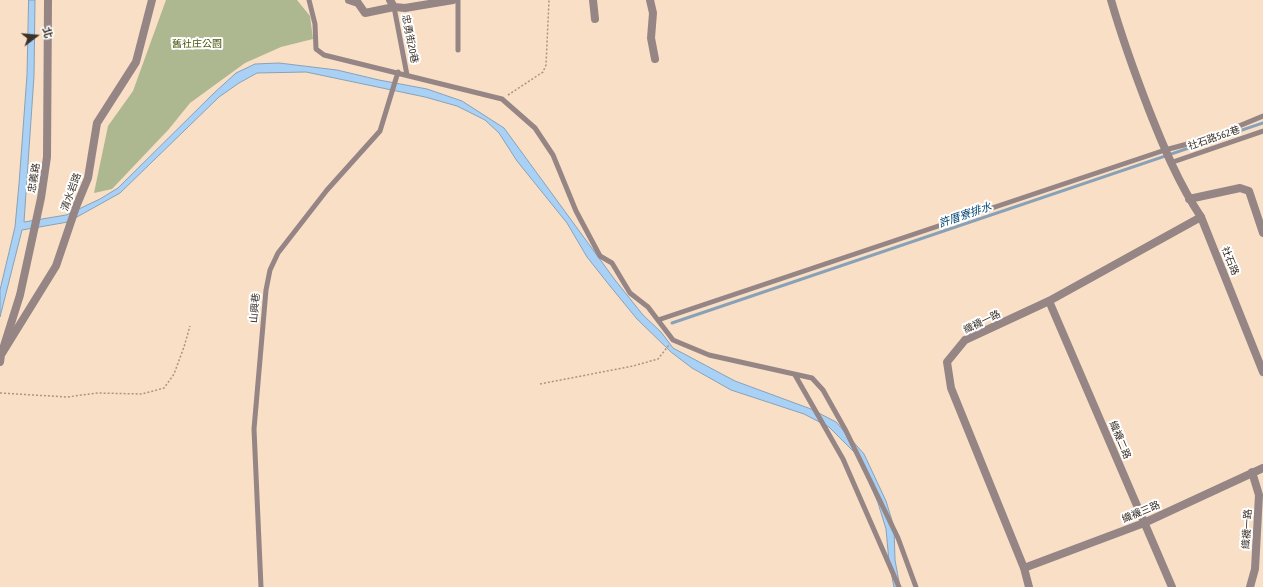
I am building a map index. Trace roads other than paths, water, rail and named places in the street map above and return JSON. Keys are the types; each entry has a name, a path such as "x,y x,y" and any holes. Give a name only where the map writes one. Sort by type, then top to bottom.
{"street":[{"name":"忠義路","path":"1,358 3,337 20,295 41,198 47,158 48,0"},
{"name":"清水岩路","path":"1,358 56,266 76,207 88,178 97,123 136,62 152,0"},
{"path":"349,0 358,3 365,13 392,4 405,8 453,0"},
{"path":"593,0 594,19"},
{"path":"650,0 652,13 651,38 655,59"},
{"path":"1111,0 1123,44 1166,152"},
{"name":"社石路","path":"1166,152 1189,199 1201,217 1263,372"},
{"path":"1189,199 1240,188 1249,191 1263,234"},
{"name":"織襪一路","path":"1029,587 1024,568 951,388 947,362 965,340 1049,301 1201,217"},
{"name":"織襪二路","path":"1049,301 1172,587"},
{"name":"織襪三路","path":"1024,568 1144,523 1263,468"},
{"name":"織襪一路","path":"1250,587 1255,569 1259,495 1252,472"}],"lane":[{"path":"309,0 315,24 316,49 324,55 398,72 502,99 535,128 553,155 576,211 600,256 612,263 630,293 648,307 673,340 709,355 812,378 823,390 898,538 916,587"},
{"path":"458,0 458,50"},
{"name":"忠勇街20巷","path":"392,4 407,75"},
{"name":"山興巷","path":"261,587 254,429 266,290 270,270 278,253 327,190 380,131 398,72"},
{"path":"658,320 1210,138 1263,116"},
{"name":"社石路562巷","path":"1170,162 1263,132"},
{"path":"796,375 803,391 843,459 899,587"}],"water":[{"path":"29,0 35,0 34,76 24,222 66,215 100,199 118,188 236,73 255,64 279,63 337,70 427,89 462,101 504,128 615,280 643,315 661,332 673,348 735,381 811,409 836,422 864,454 886,501 894,527 895,560 900,587 894,587 889,562 886,529 878,503 858,456 829,427 804,414 731,390 692,368 671,352 637,319 587,257 567,223 517,161 499,133 485,120 457,106 425,97 306,72 257,73 219,97 120,193 68,222 22,230 0,317 0,290 15,227 19,184 27,75"}],"waterway":[{"name":"許厝寮排水","path":"672,323 1263,123"}],"park label":[{"name":"舊社庄公園","path":"197,44"}]}
